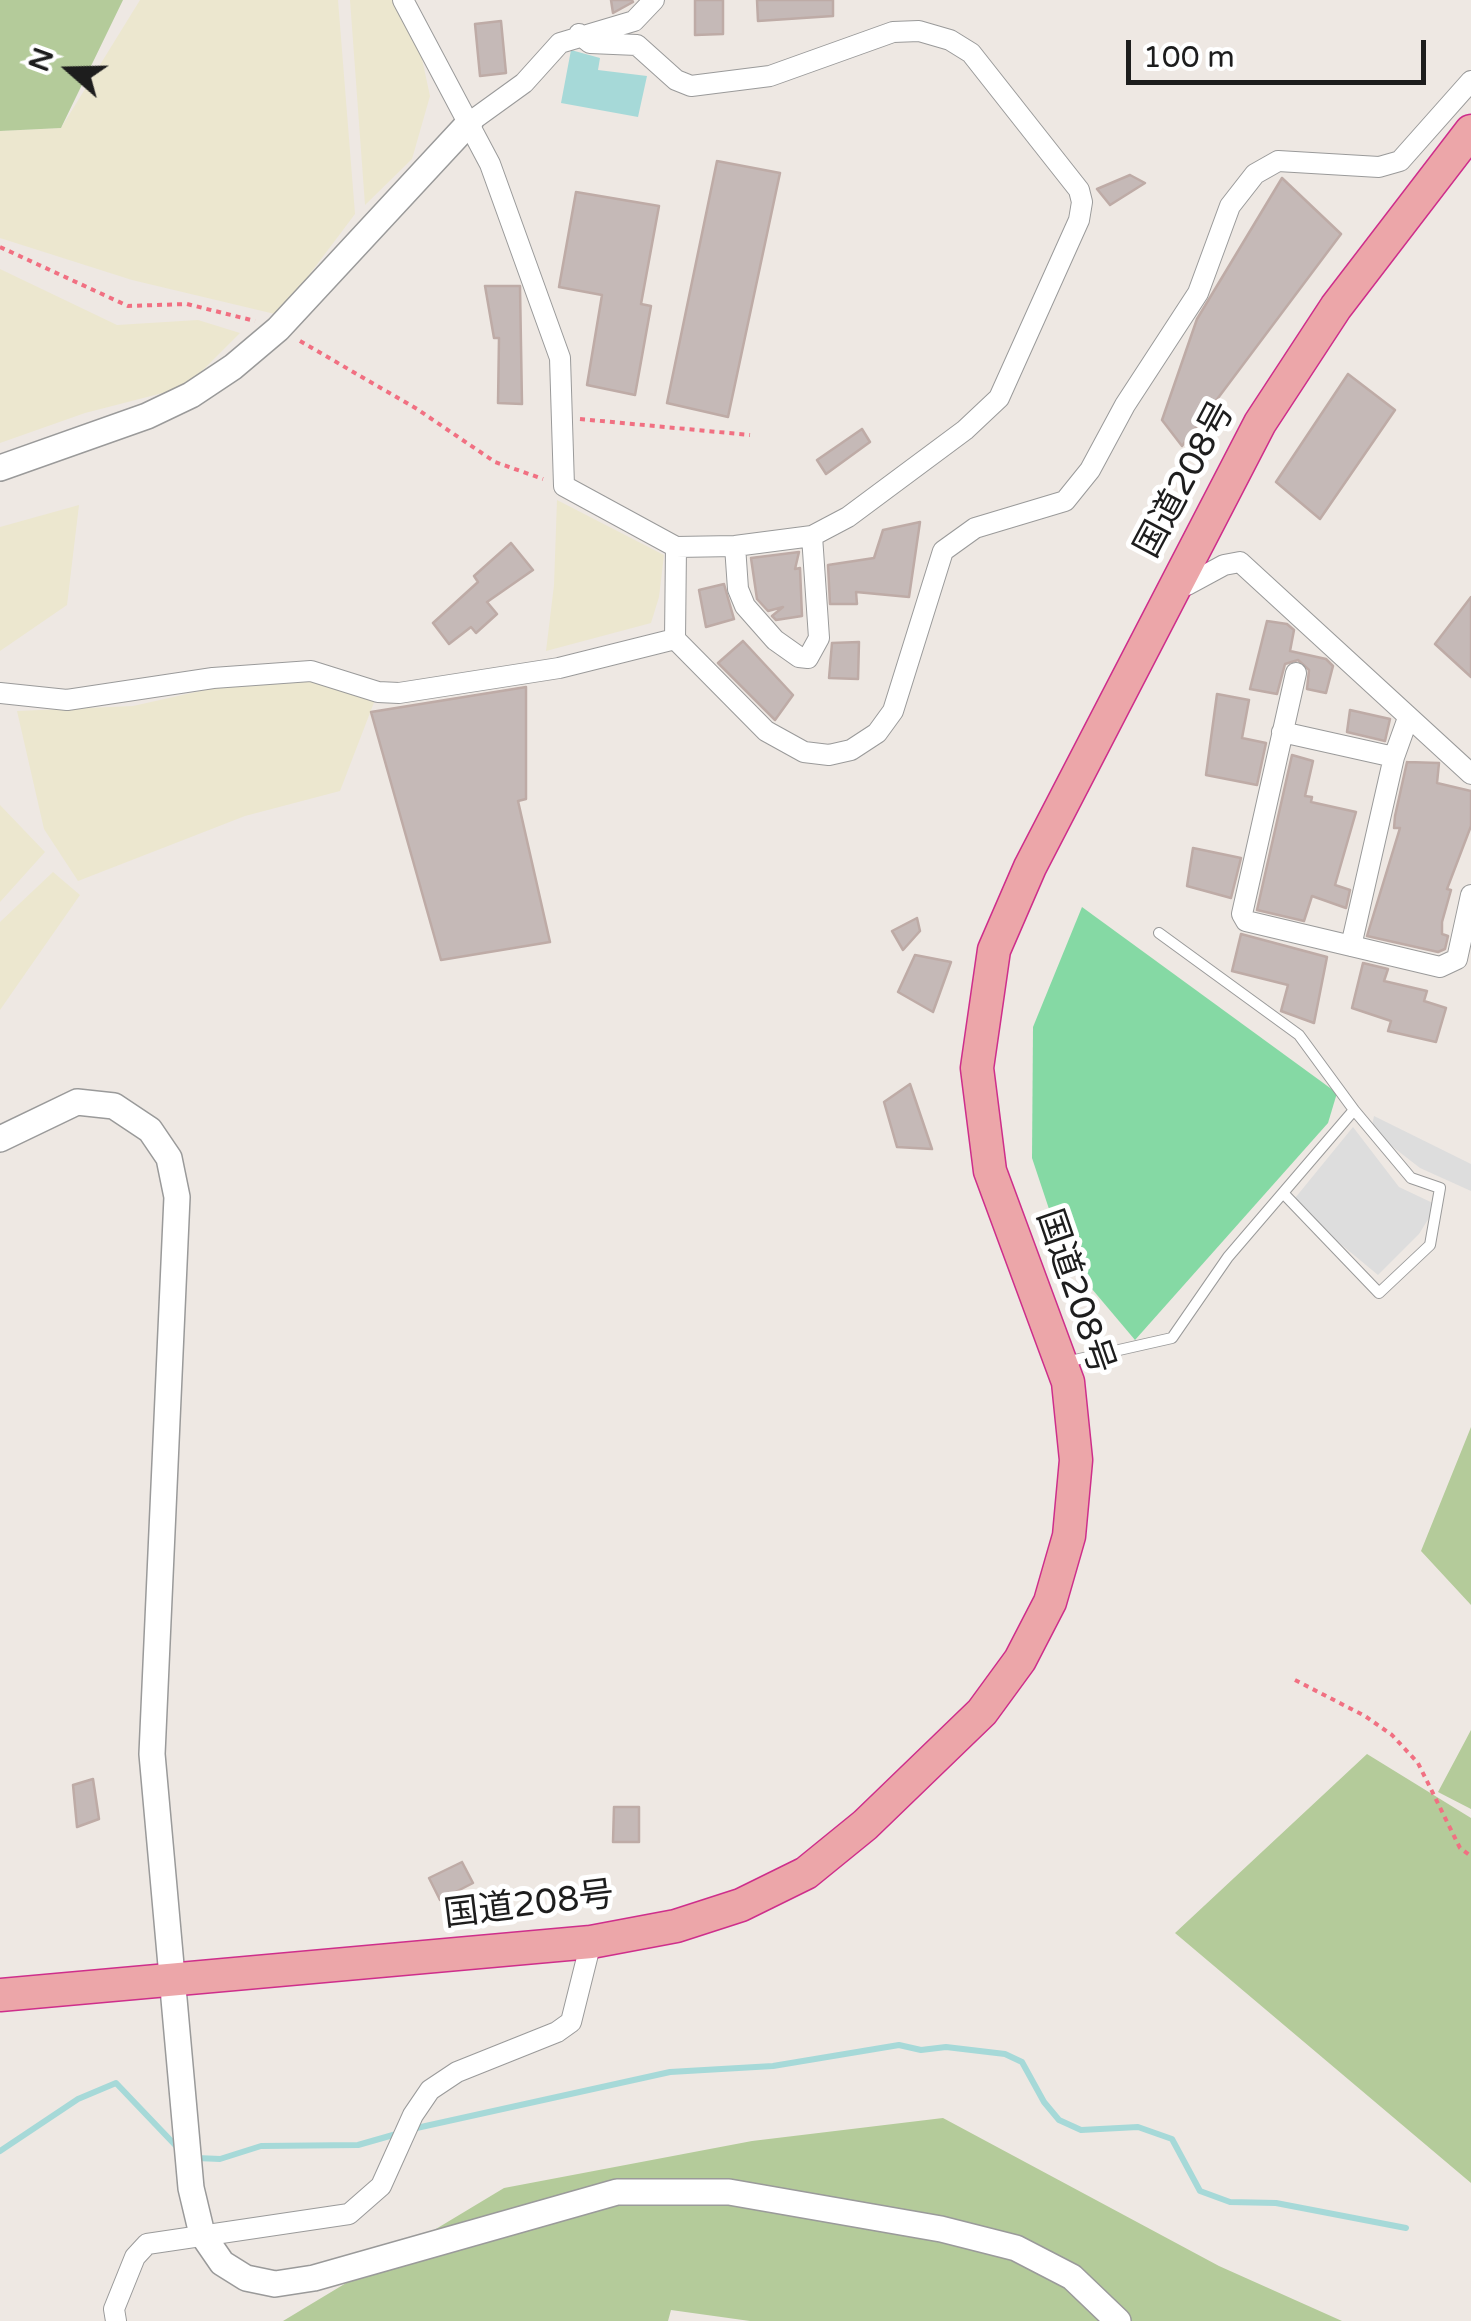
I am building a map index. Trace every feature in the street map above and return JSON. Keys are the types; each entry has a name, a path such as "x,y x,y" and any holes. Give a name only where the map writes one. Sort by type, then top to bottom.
{"highway":[{"name":"国道208号","path":"0,1995 591,1942 676,1926 742,1905 806,1873 865,1826 982,1712 1020,1660 1050,1602 1069,1536 1076,1460 1068,1382 990,1172 976,1068 994,950 1030,867 1260,423 1325,324 1471,131"}],"street":[{"path":"403,0 490,164 560,358 564,486 676,546 735,546 812,536 848,516 965,430 999,398 1079,220 1079,190 971,53 950,40 919,32 893,32 770,76 692,86 676,80 637,45 590,43 578,34"},
{"path":"0,468 147,416 191,395 278,329 470,122 524,83 560,43 578,34 634,20 654,0"},
{"path":"676,546 675,639 766,731 804,752 829,755 851,750 877,734 892,710 934,568 943,552 975,528 1065,501 1090,470 1125,404 1198,294 1230,206 1255,174 1278,160 1379,166 1400,160 1471,81"},
{"path":"735,546 738,589 746,606 775,640 799,658 808,658 819,638 812,536"},
{"path":"1177,579 1188,585 1224,565 1240,562 1471,774"},
{"path":"0,692 66,700 213,678 311,670 378,692 399,693 559,668 675,639"},
{"path":"1296,673 1242,914 1246,921 1440,967 1457,960 1471,895"},
{"path":"1351,946 1394,758 1408,718"},
{"path":"1282,732 1394,758"},
{"path":"0,1140 76,1102 114,1106 150,1130 169,1158 172,1171 177,1197 152,1754 190,2188 202,2234 222,2263 246,2278 274,2284 314,2278 617,2192 670,2188 729,2192 941,2229 1016,2248 1072,2276 1118,2321"},
{"path":"116,2321 114,2309 134,2257 147,2244 350,2214 382,2186 413,2116 430,2090 457,2072 557,2032 570,2022 591,1942"}],"lane":[{"path":"1159,933 1299,1035 1410,1178 1440,1188 1430,1245 1379,1293 1284,1194"},
{"path":"1060,1363 1172,1338 1228,1257 1354,1110"}],"path":[{"path":"0,247 128,306 187,304 278,329 417,409 495,462 564,486"},
{"path":"562,418 750,435"},
{"path":"1295,1680 1365,1716 1392,1736 1418,1763 1460,1848 1471,1856"}],"shaded area":[{"path":"140,0 338,0 355,214 279,315 132,280 0,238 0,131 61,128"},
{"path":"350,0 395,0 413,17 430,96 412,159 365,205"},
{"path":"0,269 117,325 198,320 240,333 186,387 85,413 0,443"},
{"path":"557,500 664,555 651,623 546,651 554,585"},
{"path":"79,505 67,605 0,651 0,527"},
{"path":"290,671 378,692 340,791 245,816 78,881 44,829 17,711 133,706"},
{"path":"0,805 45,852 0,902"},
{"path":"53,872 80,895 0,1010 0,922"},
{"path":"1374,1116 1471,1164 1471,1191 1420,1168 1371,1130"},
{"path":"1353,1127 1399,1187 1437,1205 1419,1234 1378,1275 1291,1203"}],"green space":[{"path":"0,0 123,0 61,128 0,131"},
{"path":"1082,907 1337,1093 1328,1123 1135,1340 1065,1257 1032,1158 1033,1027"},
{"path":"1471,1427 1471,1605 1421,1551"},
{"path":"1471,1730 1471,1809 1438,1792"},
{"path":"1367,1754 1471,1818 1471,2183 1175,1933"},
{"path":"943,2118 1219,2266 1342,2321 750,2321 671,2310 668,2321 283,2321 504,2188 752,2141"}],"water":[{"path":"571,50 600,58 598,70 647,76 638,117 561,103"}],"building":[{"path":"611,0 632,0 633,2 613,13"},
{"path":"695,0 723,0 723,34 695,35"},
{"path":"757,0 833,0 833,16 758,21"},
{"path":"501,21 506,73 480,76 475,24"},
{"path":"717,161 780,173 728,417 667,403"},
{"path":"1130,175 1145,183 1110,205 1097,189"},
{"path":"1282,178 1341,234 1182,446 1162,420 1197,319"},
{"path":"576,192 659,206 641,304 651,306 635,395 587,385 602,295 559,287"},
{"path":"485,286 520,286 522,404 498,403 499,338 494,338"},
{"path":"1348,374 1395,410 1320,519 1276,482"},
{"path":"862,429 870,442 826,474 817,460"},
{"path":"920,522 909,597 856,592 857,604 830,604 828,565 874,558 883,530"},
{"path":"511,543 533,570 487,602 497,614 476,633 471,627 449,644 433,623 478,582 474,576"},
{"path":"799,552 795,569 800,568 802,616 776,620 772,616 783,607 768,611 757,599 751,558"},
{"path":"724,584 734,619 706,627 699,590"},
{"path":"1471,597 1471,677 1435,644"},
{"path":"1267,621 1287,624 1294,630 1290,651 1326,659 1333,666 1326,693 1307,689 1309,670 1298,660 1285,664 1277,694 1250,689"},
{"path":"743,641 793,695 775,720 718,663"},
{"path":"859,642 858,679 829,678 832,643"},
{"path":"526,687 526,799 518,801 550,942 441,960 371,712"},
{"path":"1217,694 1249,700 1242,738 1266,743 1257,785 1206,775"},
{"path":"1350,710 1390,719 1385,741 1347,732"},
{"path":"1292,755 1313,761 1305,796 1312,797 1311,802 1356,812 1335,885 1350,890 1346,908 1312,896 1304,921 1257,910"},
{"path":"1407,762 1439,763 1437,783 1471,791 1471,826 1447,889 1451,890 1442,934 1448,936 1445,949 1438,952 1367,936 1400,828 1394,828 1395,816"},
{"path":"1193,848 1241,858 1231,898 1187,886"},
{"path":"917,918 920,931 903,950 892,931"},
{"path":"1241,934 1327,957 1314,1023 1281,1011 1288,985 1232,971"},
{"path":"915,955 951,962 933,1012 898,992"},
{"path":"1363,963 1388,969 1384,981 1427,991 1424,1001 1446,1008 1436,1042 1388,1031 1391,1021 1352,1008"},
{"path":"910,1084 932,1149 897,1147 884,1102"},
{"path":"93,1779 99,1819 77,1827 73,1785"},
{"path":"614,1807 639,1807 639,1842 613,1842"},
{"path":"462,1862 473,1883 440,1900 429,1878"}],"waterway":[{"path":"412,2129 670,2072 773,2066 899,2045 921,2050 946,2047 1005,2054 1022,2062 1059,2120 1081,2130 1138,2127 1172,2139 1200,2191 1230,2202 1276,2203 1406,2228"},
{"path":"0,2151 78,2099 116,2083 178,2148"},
{"path":"197,2158 220,2159 261,2146 358,2145 400,2133"}]}
